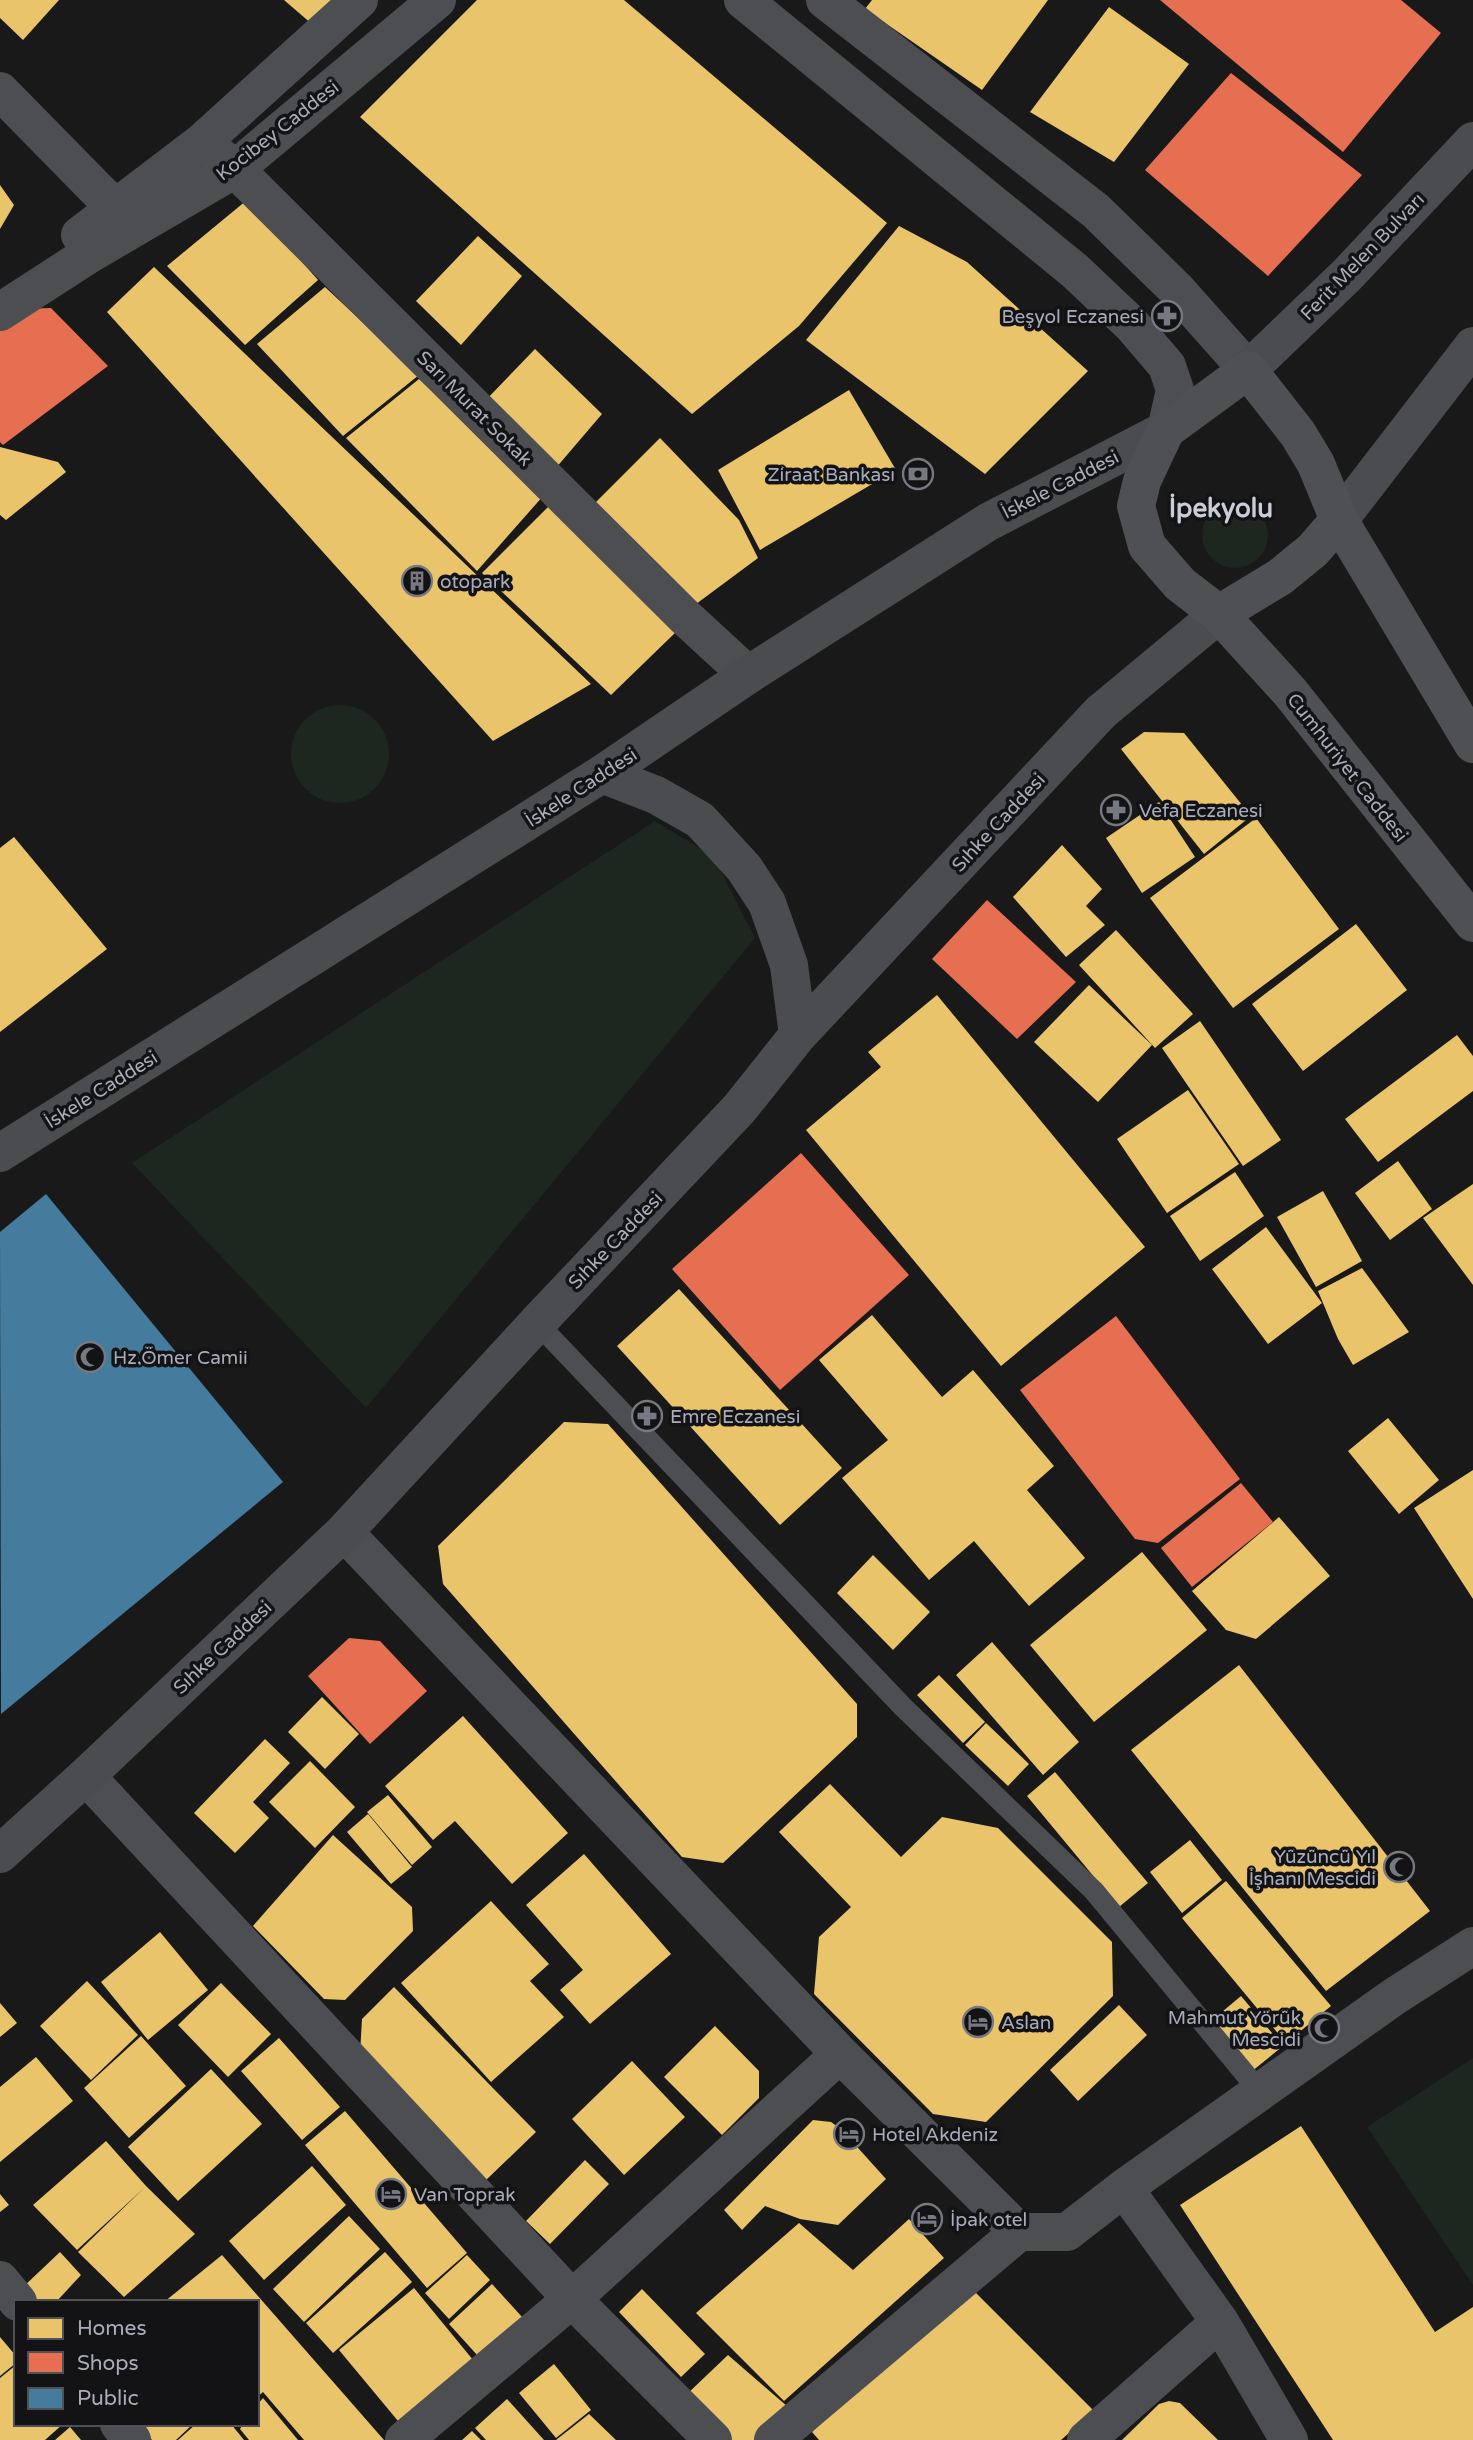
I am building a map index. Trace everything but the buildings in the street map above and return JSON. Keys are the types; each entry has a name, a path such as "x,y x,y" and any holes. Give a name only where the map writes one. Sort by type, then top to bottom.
{"main road":[{"name":"Ferit Melen Bulvarı","path":"1248,370 1347,275 1473,141"},
{"path":"1473,346 1339,520 1313,550 1279,577 1219,614 1180,584 1147,547 1136,506 1142,481 1166,430 1248,370 1304,444 1316,464 1339,520 1473,744"},
{"name":"İskele Caddesi","path":"0,1153 602,774 748,675 988,522 1166,430"},
{"name":"Cumhuriyet Caddesi","path":"1219,614 1290,692 1473,923"},
{"name":"Sıhke Caddesi","path":"0,1854 344,1532 739,1109 799,1035 1101,712 1219,614"},
{"path":"602,774 656,795 700,820 744,868 767,902 789,965 799,1035"}],"street":[{"name":"Kocibey Caddesi","path":"0,286 77,237 202,142 359,0"},
{"name":"Kocibey Caddesi","path":"0,312 88,255 234,169 437,0"},
{"path":"743,0 1075,271 1132,325 1167,366 1175,390 1166,430"},
{"path":"825,0 1096,211 1175,288 1248,370"},
{"path":"0,91 115,208"},
{"name":"Sarı Murat Sokak","path":"202,142 234,169 684,616 748,675"},
{"path":"344,1532 840,2054 1019,2232"},
{"path":"86,1776 572,2299 713,2440"},
{"path":"772,2440 1019,2232 1067,2232 1124,2188 1395,1996 1473,1946"},
{"path":"404,2440 572,2299 840,2054"},
{"path":"1124,2188 1220,2322 1289,2440"},
{"path":"0,2280 16,2300"},
{"path":"1086,2440 1220,2322"},
{"path":"121,2426 132,2440"}],"lane":[{"path":"537,1323 903,1707 1094,1891 1261,2093"}],"shaded area":[{"path":"1235,502 1248,505 1258,512 1265,522 1268,535 1265,548 1258,558 1248,565 1235,568 1222,565 1212,558 1205,548 1202,535 1205,522 1212,512 1222,505"},
{"path":"340,705 359,709 375,719 385,735 389,754 385,773 375,789 359,799 340,803 321,799 305,789 295,773 291,754 295,735 305,719 321,709"},
{"path":"655,821 713,856 755,938 366,1408 132,1163"},
{"path":"1473,2058 1473,2285 1367,2127"}],"place":[{"name":"Beşyol Eczanesi","path":"1167,316"},
{"name":"Ziraat Bankası","path":"918,474"},
{"name":"otopark","path":"417,581"},
{"name":"Vefa Eczanesi","path":"1116,810"},
{"name":"Hz.Ömer Camii","path":"90,1357"},
{"name":"Emre Eczanesi","path":"647,1416"},
{"name":"Yüzüncü Yıl İşhanı Mescidi","path":"1399,1867"},
{"name":"Aslan","path":"978,2022"},
{"name":"Mahmut Yörük Mescidi","path":"1324,2028"},
{"name":"Hotel Akdeniz","path":"849,2134"},
{"name":"Van Toprak","path":"391,2194"},
{"name":"İpak otel","path":"927,2219"}],"district":[{"name":"İpekyolu","path":"1221,508"}]}
